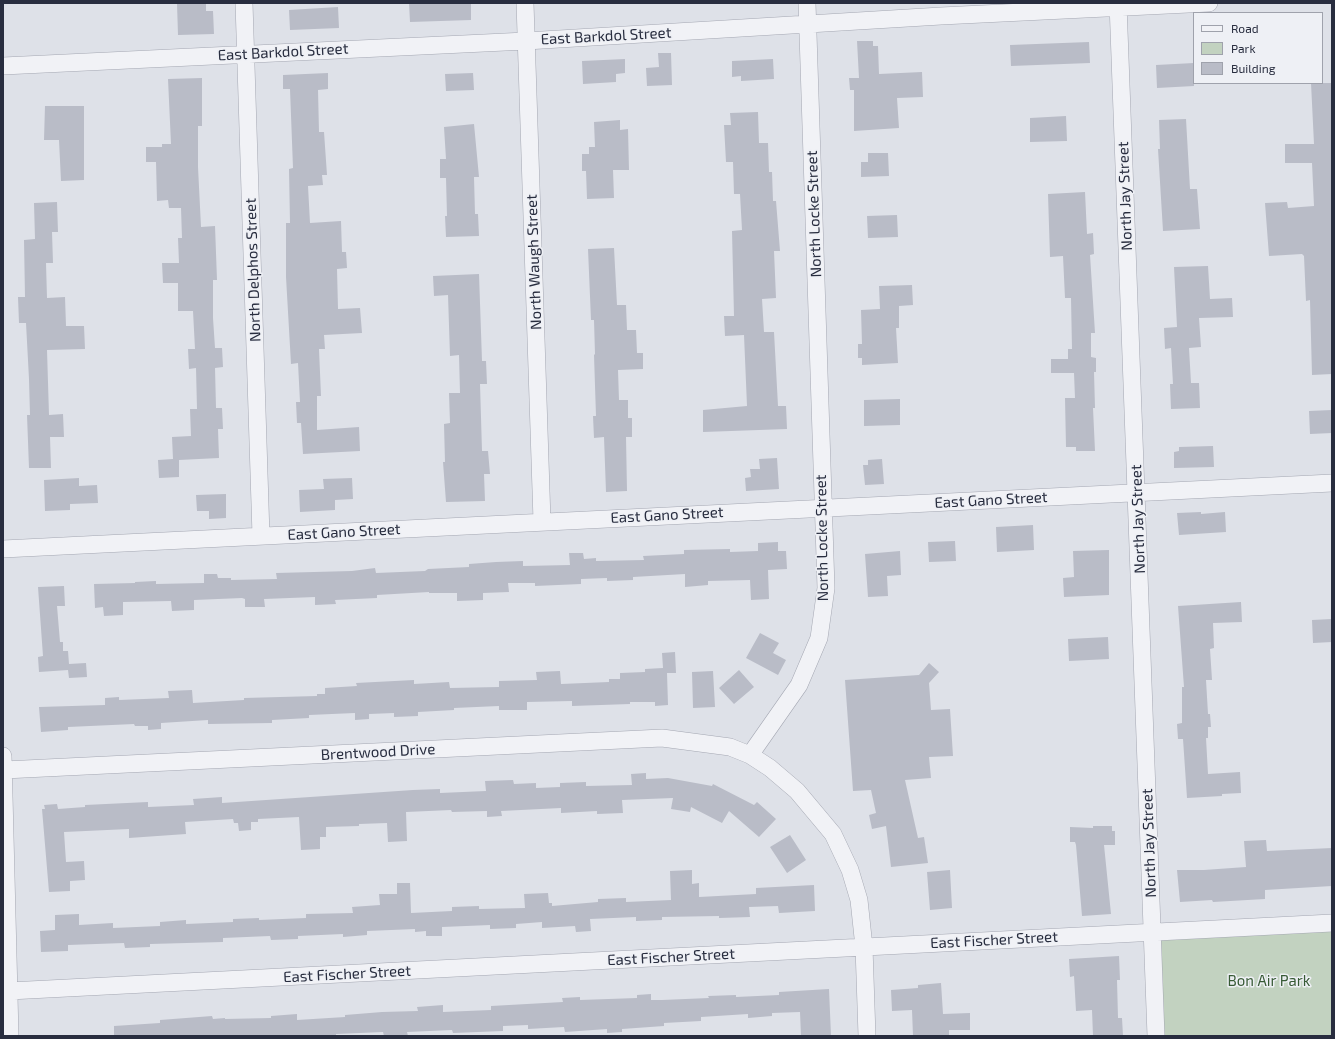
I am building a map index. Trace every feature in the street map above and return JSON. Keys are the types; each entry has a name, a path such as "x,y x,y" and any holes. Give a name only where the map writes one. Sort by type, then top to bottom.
{"street":[{"name":"North Delphos Street","path":"244,3 262,536"},
{"name":"North Waugh Street","path":"525,3 542,521"},
{"name":"North Locke Street","path":"750,755 799,685 819,638 826,588 807,3"},
{"name":"East Barkdol Street","path":"3,66 526,40 1118,6 1209,3"},
{"name":"North Jay Street","path":"1118,6 1156,1036"},
{"name":"East Gano Street","path":"3,549 542,521 823,509 1332,483"},
{"name":"Brentwood Drive","path":"4,770 662,738 730,747 750,755"},
{"path":"750,755 770,768 797,791 833,834 850,870 859,900 864,947 867,1036"},
{"path":"3,756 10,1036"},
{"name":"East Fischer Street","path":"9,992 1152,931 1332,923"}],"green space":[{"name":"Bon Air Park","path":"1332,923 1332,1036 1156,1036 1152,931"}],"building":[{"path":"177,3 206,3 206,11 213,11 214,34 178,35"},
{"path":"409,3 471,3 471,20 410,22"},
{"path":"338,7 339,28 290,30 289,10"},
{"path":"857,41 873,41 873,46 878,46 879,74 922,72 923,97 897,98 899,128 854,131 854,90 850,90 849,78 859,78"},
{"path":"1089,42 1090,63 1011,66 1010,45"},
{"path":"658,53 671,53 672,85 647,86 646,68 659,67"},
{"path":"625,59 625,73 616,74 616,82 583,84 582,61"},
{"path":"773,59 774,79 741,81 741,76 732,77 732,61"},
{"path":"1193,63 1194,86 1157,88 1156,65"},
{"path":"328,73 328,89 318,90 319,132 324,132 327,175 322,175 323,185 308,186 310,223 341,221 342,252 346,252 347,268 337,269 338,309 360,308 362,333 324,335 325,349 319,349 321,396 317,396 317,430 359,427 360,451 303,454 301,423 297,423 296,402 300,402 298,363 291,364 286,277 286,223 290,223 289,169 293,168 290,89 283,89 283,75"},
{"path":"473,73 474,90 446,91 445,74"},
{"path":"202,78 202,126 198,126 198,167 201,227 215,226 217,280 213,280 213,318 215,348 222,348 223,367 215,368 216,408 222,408 223,429 218,429 219,458 179,460 179,477 159,478 158,460 173,459 172,437 191,436 190,409 197,409 196,368 189,369 188,349 195,349 193,311 178,311 178,283 163,283 162,263 179,263 178,238 182,238 181,208 169,208 168,200 157,201 156,162 146,162 146,147 162,147 162,144 171,144 168,79"},
{"path":"1332,83 1332,374 1312,375 1310,300 1306,301 1304,256 1302,254 1269,256 1265,203 1287,202 1288,208 1314,206 1312,163 1285,163 1285,144 1314,144 1311,84"},
{"path":"45,106 84,106 84,180 61,181 59,140 44,140"},
{"path":"758,112 759,143 768,143 769,172 772,172 773,201 776,201 780,251 774,251 776,298 762,299 764,332 774,332 778,406 786,406 787,429 703,432 703,410 747,406 744,335 725,336 724,316 734,316 732,231 742,230 740,194 734,194 733,162 726,162 724,125 731,125 730,113"},
{"path":"1066,116 1067,141 1030,142 1030,118"},
{"path":"1186,119 1190,189 1197,189 1200,229 1163,231 1158,149 1160,149 1159,120"},
{"path":"620,120 620,130 628,129 629,170 613,170 614,198 587,199 586,171 582,171 582,154 589,154 589,147 595,147 594,122"},
{"path":"474,124 479,177 474,177 475,214 478,214 479,236 446,237 446,178 440,178 440,159 446,159 444,127"},
{"path":"868,153 888,153 889,176 861,177 861,162 868,162"},
{"path":"1085,192 1087,234 1093,233 1094,254 1090,255 1095,333 1091,333 1091,357 1096,358 1096,372 1094,372 1095,408 1093,408 1095,451 1076,451 1076,447 1066,447 1065,398 1075,398 1074,373 1051,373 1051,359 1068,359 1068,349 1072,349 1071,298 1065,298 1063,256 1050,257 1048,194"},
{"path":"57,202 58,232 52,232 53,263 46,263 47,298 65,297 66,326 84,326 85,349 47,350 49,415 63,414 64,437 50,437 51,468 29,468 27,415 30,415 26,323 19,323 18,297 25,297 24,240 35,239 34,203"},
{"path":"897,215 898,237 868,238 867,216"},
{"path":"614,248 617,305 626,305 627,330 636,330 637,353 643,353 643,369 618,370 619,400 628,400 628,418 632,418 632,437 626,437 627,491 606,492 604,437 594,438 593,416 596,416 594,320 591,320 588,249"},
{"path":"1208,266 1210,299 1232,298 1233,317 1199,318 1201,347 1189,348 1191,383 1199,383 1200,408 1171,409 1170,384 1173,384 1171,348 1165,349 1164,328 1177,327 1174,267"},
{"path":"479,274 482,361 486,361 487,384 480,384 482,451 488,451 490,474 484,474 485,501 446,502 443,462 445,462 444,424 450,423 449,393 460,393 459,355 450,356 448,295 434,296 433,276"},
{"path":"912,285 913,305 899,306 899,328 896,328 898,363 862,365 862,358 858,358 858,344 862,344 861,310 880,309 879,286"},
{"path":"900,399 900,425 864,426 864,400"},
{"path":"1332,410 1332,433 1310,434 1309,411"},
{"path":"1213,446 1214,467 1174,468 1174,452 1179,451 1179,447"},
{"path":"777,458 779,489 746,491 745,478 751,477 750,469 760,469 759,459"},
{"path":"882,459 884,484 865,485 863,465 868,465 868,460"},
{"path":"79,478 79,486 97,485 98,503 70,504 70,510 45,511 44,480"},
{"path":"352,478 353,499 335,500 335,510 300,512 299,490 324,489 323,479"},
{"path":"226,494 226,518 209,519 209,511 197,511 196,495"},
{"path":"1201,512 1201,514 1225,512 1226,532 1179,535 1177,513"},
{"path":"1033,525 1034,550 997,552 996,527"},
{"path":"955,541 956,561 929,562 928,542"},
{"path":"778,542 778,551 786,551 787,569 768,570 769,599 751,600 750,580 708,581 708,585 685,587 685,574 633,577 633,580 607,581 607,578 581,579 581,584 535,586 535,583 508,583 509,592 483,593 483,600 457,601 457,593 429,592 377,595 377,598 335,600 336,604 315,605 315,597 264,599 265,607 245,607 245,599 242,598 194,600 194,610 172,611 171,601 123,602 123,615 104,616 103,607 95,608 94,584 156,581 156,584 204,583 204,574 217,574 218,578 231,578 231,580 277,579 276,573 352,571 375,568 376,573 425,571 428,569 469,567 469,564 496,562 523,561 523,566 570,565 569,553 583,553 584,559 596,558 596,561 644,560 643,556 684,554 684,550 730,549 730,552 758,551 758,543"},
{"path":"1109,550 1109,595 1064,597 1063,578 1074,577 1073,551"},
{"path":"900,551 901,575 887,576 888,596 868,597 865,554"},
{"path":"64,586 65,606 57,606 60,642 63,642 63,651 68,651 69,664 86,663 87,677 69,678 68,670 39,672 38,657 43,656 38,587"},
{"path":"1241,602 1242,622 1213,623 1214,648 1210,649 1212,680 1206,680 1208,714 1210,714 1211,727 1208,727 1208,738 1206,738 1208,774 1240,772 1241,793 1222,794 1222,796 1187,798 1183,739 1178,739 1177,724 1182,723 1182,687 1184,687 1178,606"},
{"path":"1332,619 1332,642 1313,643 1312,620"},
{"path":"760,633 779,643 773,653 786,660 778,675 746,658"},
{"path":"1108,637 1109,659 1069,661 1068,639"},
{"path":"675,652 676,673 667,673 668,705 655,706 655,702 630,702 630,704 572,706 572,701 527,702 527,710 499,710 499,706 454,708 454,710 418,712 418,716 394,717 394,713 369,714 369,719 355,720 355,713 309,715 309,718 272,720 272,723 208,724 208,720 161,723 161,729 148,730 148,726 135,726 134,724 68,727 68,730 41,732 39,707 105,705 105,698 119,697 119,700 169,698 168,691 192,690 193,703 244,700 244,698 317,696 317,694 325,694 325,688 357,686 356,683 414,680 414,684 449,682 450,688 499,687 499,681 537,680 536,672 560,671 561,684 609,682 609,679 620,679 620,673 645,672 645,669 663,668 662,653"},
{"path":"929,663 939,672 929,683 931,710 950,709 953,756 929,757 931,778 905,780 918,838 924,837 928,863 891,867 886,826 872,829 869,815 876,813 871,790 853,791 845,680 919,675"},
{"path":"739,670 754,687 734,704 719,688"},
{"path":"713,671 715,707 693,708 692,672"},
{"path":"646,773 646,779 668,778 712,786 713,784 754,805 757,802 776,819 759,837 729,811 722,823 691,807 690,812 671,809 673,798 622,800 623,813 597,814 597,811 561,813 561,808 501,811 502,816 487,817 487,811 452,812 451,810 406,812 407,841 388,842 387,823 326,827 326,837 320,837 320,849 301,850 299,817 258,819 258,822 251,822 251,830 239,831 238,823 234,823 233,819 185,822 186,834 129,838 129,829 64,832 66,862 84,861 85,880 70,881 70,891 49,892 42,809 45,809 44,805 57,804 58,809 85,807 85,805 148,802 148,807 194,805 193,799 222,797 222,803 413,790 440,789 440,793 486,791 485,781 513,780 514,784 536,783 536,788 560,787 560,783 586,782 586,786 632,785 631,774"},
{"path":"1093,826 1112,826 1112,831 1115,831 1115,845 1104,845 1111,914 1082,916 1076,845 1075,842 1070,842 1070,827 1093,828"},
{"path":"790,835 806,860 787,873 770,847"},
{"path":"1266,840 1267,851 1332,848 1332,886 1265,890 1265,899 1180,902 1177,870 1246,867 1244,841"},
{"path":"692,870 692,884 699,883 699,897 756,894 756,888 814,885 815,911 779,913 778,906 749,907 750,917 662,917 662,920 636,921 636,917 590,919 591,931 576,932 575,926 542,928 542,922 516,924 516,928 490,929 490,925 442,927 442,936 426,936 426,931 415,932 415,929 367,931 367,935 343,937 343,934 298,936 298,939 271,940 270,936 223,938 223,942 150,944 150,947 125,948 124,943 68,945 68,951 41,952 40,931 55,930 55,915 79,914 79,925 113,923 113,928 160,926 160,922 186,920 186,924 233,922 233,919 259,918 259,920 306,918 306,914 353,913 352,907 380,905 379,894 397,894 397,883 410,883 411,913 452,911 452,907 479,906 479,909 525,908 524,894 548,893 549,903 552,903 552,906 598,902 598,899 626,898 626,902 671,900 670,871"},
{"path":"950,870 952,908 930,910 927,872"},
{"path":"1119,956 1120,980 1117,980 1118,1018 1122,1018 1123,1036 1093,1036 1092,1010 1076,1011 1074,976 1070,977 1069,959"},
{"path":"941,983 943,1014 970,1013 970,1030 949,1030 949,1036 913,1036 912,1010 892,1011 891,990 918,988 918,985"},
{"path":"829,989 831,1036 801,1036 800,1012 772,1013 772,1016 748,1018 748,1014 701,1017 701,1021 664,1023 664,1026 622,1029 622,1032 607,1033 607,1029 565,1032 564,1027 528,1029 528,1025 503,1026 503,1031 453,1033 452,1030 407,1032 408,1036 384,1036 383,1032 336,1034 336,1036 114,1036 114,1026 160,1023 160,1020 212,1016 213,1019 271,1018 271,1016 297,1014 297,1020 345,1017 345,1015 382,1012 418,1011 417,1007 443,1005 443,1012 491,1010 491,1006 563,1002 562,998 580,997 580,1000 637,998 637,995 651,994 651,1000 662,1000 709,998 708,996 736,995 736,997 779,995 779,992"}]}
